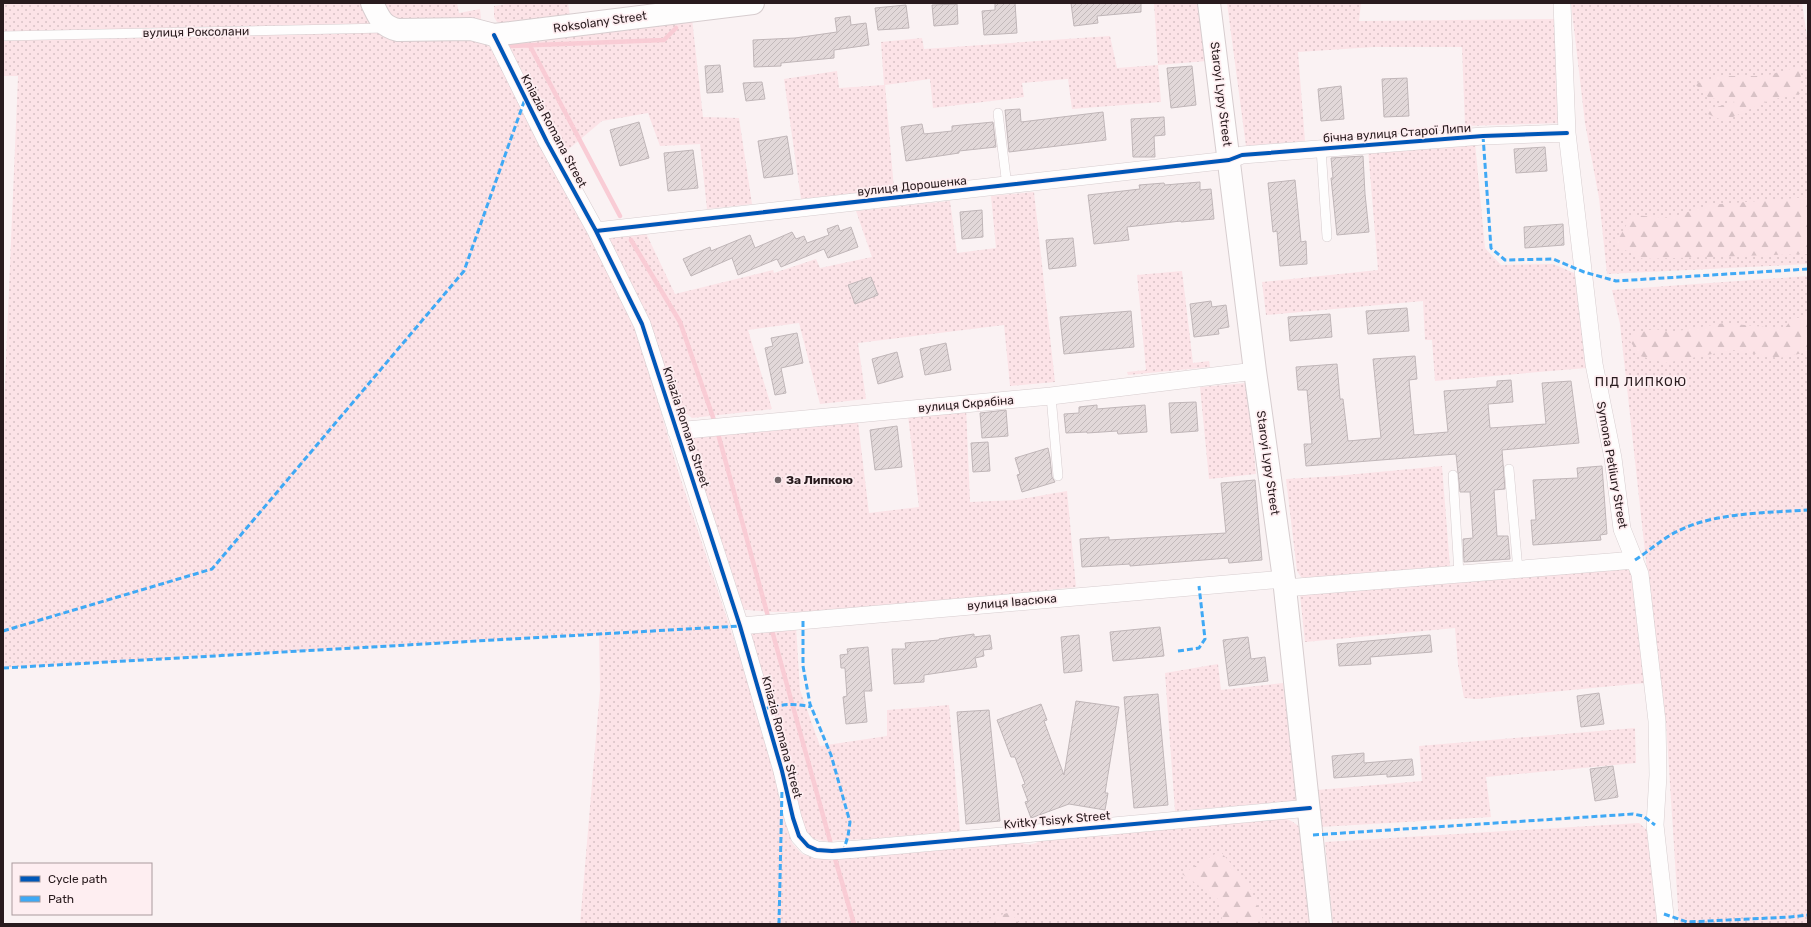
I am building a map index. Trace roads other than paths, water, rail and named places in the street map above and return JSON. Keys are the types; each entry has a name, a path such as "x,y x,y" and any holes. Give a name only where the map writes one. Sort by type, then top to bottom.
{"street":[{"path":"372,3 382,22 388,28 398,30 471,29 494,35"},
{"name":"Roksolany Street","path":"494,35 753,3"},
{"name":"Staroyi Lypy Street","path":"1209,3 1255,371 1284,583 1310,808 1321,924"},
{"name":"Symona Petliury Street","path":"1562,3 1567,133 1594,364 1613,458 1622,529 1640,574 1658,721 1658,775 1655,825 1666,924"},
{"name":"Kniazia Romana Street","path":"494,35 547,142 596,231 642,324 740,626 782,771 793,818 799,836 808,846"},
{"name":"бічна вулиця Старої Липи","path":"1229,160 1242,155 1483,136 1567,133"},
{"name":"вулиця Дорошенка","path":"596,231 1229,160"},
{"name":"вулиця Скрябіна","path":"676,431 1051,396 1255,371"},
{"name":"вулиця Івасюка","path":"740,626 1284,583 1459,574 1635,560"},
{"name":"Kvitky Tsisyk Street","path":"808,846 817,850 832,851 1310,808"}],"lane":[{"name":"вулиця Роксолани","path":"3,36 388,28"},
{"path":"998,113 1007,186"},
{"path":"1321,149 1327,237"},
{"path":"1051,396 1058,476"},
{"path":"1509,468 1518,570"},
{"path":"1453,475 1459,574"}],"waterway":[{"path":"511,46 664,40 676,28"},
{"path":"530,46 620,216"},
{"path":"631,240 680,322 715,423"},
{"path":"717,430 769,620"},
{"path":"771,627 832,848"},
{"path":"834,855 854,924"}],"place":[{"name":"За Липкою","path":"778,480"}],"district":[{"name":"ПІД ЛИПКОЮ","path":"1641,381"}]}
